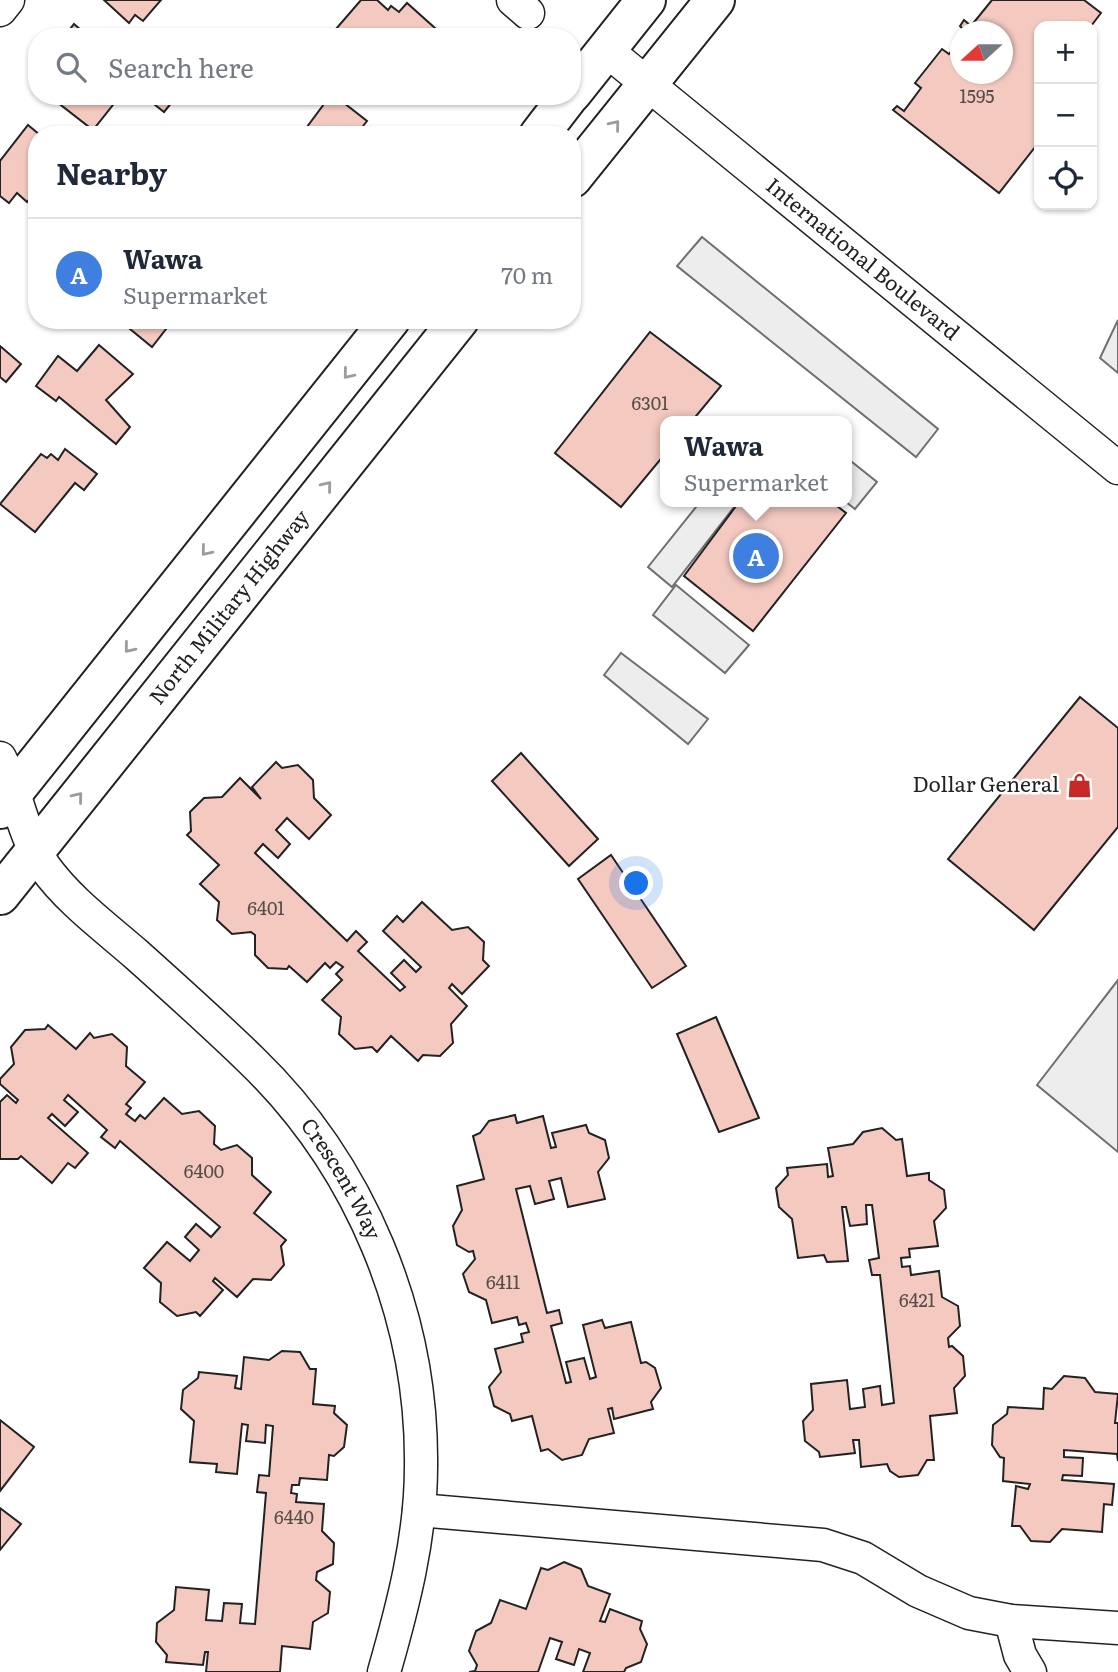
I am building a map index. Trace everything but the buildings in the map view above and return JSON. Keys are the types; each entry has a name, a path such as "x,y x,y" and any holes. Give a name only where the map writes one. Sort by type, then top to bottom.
{"main road":[{"path":"581,81 646,0"},
{"path":"581,167 715,0"},
{"path":"546,126 562,105"},
{"path":"4,797 383,329"},
{"name":"North Military Highway","path":"0,895 452,329"}],"street":[{"path":"0,10 8,0"},
{"name":"International Boulevard","path":"606,50 1118,468"},
{"name":"Crescent Way","path":"0,758 4,797 35,851 71,898 253,1062 306,1119 341,1169 369,1224 407,1340 418,1410 421,1467 419,1510 402,1610 384,1672"},
{"path":"419,1510 823,1545 863,1558 918,1591 969,1613 1011,1621 1118,1628"},
{"path":"1011,1621 1020,1655 1030,1672"}],"shaded area":[{"path":"702,237 938,429 916,457 677,266"},
{"path":"1118,320 1118,373 1100,358"},
{"path":"852,462 877,482 855,509 852,507"},
{"path":"696,507 734,507 672,587 648,567"},
{"path":"676,585 749,645 725,673 653,615"},
{"path":"621,653 708,719 688,744 604,675"},
{"path":"1118,980 1118,1152 1037,1085"}],"place":[{"name":"Wawa","path":"756,556"},
{"name":"Dollar General","path":"1079,785"}]}
